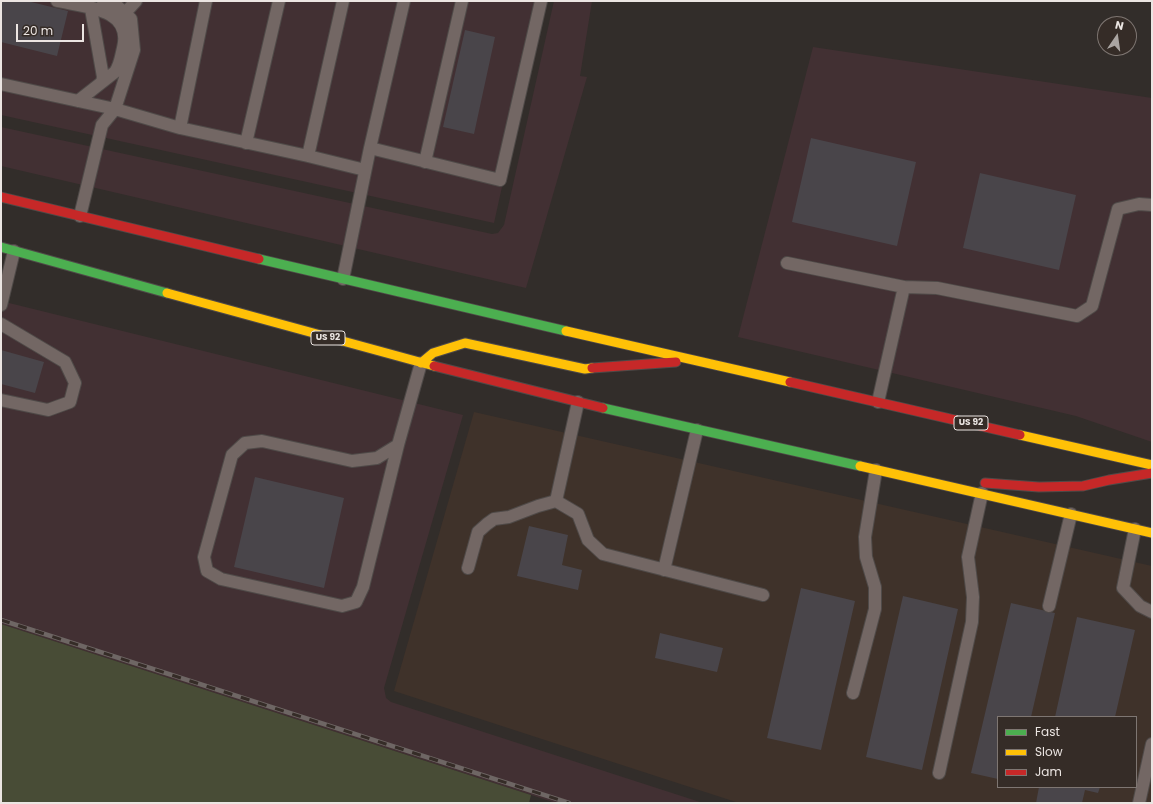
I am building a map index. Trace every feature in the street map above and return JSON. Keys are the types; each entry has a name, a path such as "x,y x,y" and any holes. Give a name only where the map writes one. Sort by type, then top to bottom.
{"main road":[{"name":"US 92","path":"1,197 343,279 1152,465"},
{"name":"US 92","path":"1,247 421,363 696,430 876,470 918,478 977,486 1071,514 1152,533"},
{"path":"421,363 433,353 465,343 584,369 698,360"},
{"path":"918,478 977,486 1039,487 1083,486 1152,473"}],"lane":[{"path":"57,1 107,12 118,20 123,29 125,41 116,72 78,101"},
{"path":"80,216 102,125 115,109 134,50 131,19 115,4 103,1"},
{"path":"125,13 136,1"},
{"path":"180,128 206,1"},
{"path":"246,142 279,1"},
{"path":"308,156 343,1"},
{"path":"343,279 365,170 404,1"},
{"path":"425,162 462,1"},
{"path":"370,148 500,180 541,1"},
{"path":"91,9 103,76 102,82"},
{"path":"1,84 115,109 180,128 365,170"},
{"path":"787,263 904,287 937,288 1077,316 1092,306 1118,209 1139,204 1152,205"},
{"path":"1,305 14,251"},
{"path":"878,402 904,287"},
{"path":"1,324 65,362 76,383 70,402 48,410 1,400"},
{"path":"398,445 377,458 352,461 262,441 245,443 232,455 204,557 207,571 221,579 342,606 356,602 363,587 398,445 421,363"},
{"path":"556,501 578,402"},
{"path":"664,570 696,430"},
{"path":"853,693 875,609 875,587 866,557 865,537 876,470"},
{"path":"939,772 972,622 973,597 968,557 977,486"},
{"path":"468,568 478,532 487,524 494,519 509,517 556,501 578,514 588,540 603,554 763,595"},
{"path":"1049,606 1071,514"},
{"path":"1135,529 1123,588 1140,606 1152,612"},
{"path":"1139,803 1152,744"}],"shaded area":[{"path":"1,1 543,1 494,223 1,115"},
{"path":"554,1 592,1 580,76 587,77 526,288 1,166 1,127 492,234 498,233 504,225"},
{"path":"813,47 1152,98 1152,442 1076,416 738,337"},
{"path":"1,301 463,415 384,688 386,698 391,702 703,803 556,803 1,624"},
{"path":"474,412 1152,566 1152,803 739,803 394,691"}],"green space":[{"path":"1,624 531,795 529,803 1,803"}],"building":[{"path":"1,1 27,1 68,11 57,56 1,42"},
{"path":"465,30 495,37 474,134 443,127"},
{"path":"811,138 916,162 897,246 792,222"},
{"path":"980,173 1076,195 1059,270 963,248"},
{"path":"1,350 44,362 35,393 1,384"},
{"path":"255,477 344,498 324,588 234,567"},
{"path":"529,526 568,535 562,565 582,570 578,590 517,576"},
{"path":"801,588 855,601 821,750 767,738"},
{"path":"903,596 958,609 922,770 866,757"},
{"path":"1011,603 1055,613 1031,716 997,716 997,779 971,773"},
{"path":"1077,617 1135,630 1115,716 1055,716"},
{"path":"660,633 723,648 717,672 655,658"},
{"path":"1039,788 1100,788 1098,793 1085,790 1082,803 1036,803"}],"railway":[{"path":"1,620 569,803"}],"traffic: fast":[{"path":"1,247 167,293"},
{"path":"259,259 566,331"},
{"path":"603,408 860,466"}],"traffic: slow":[{"path":"167,293 434,366"},
{"path":"566,331 790,382"},
{"path":"421,363 433,353 465,343 585,369 592,368"},
{"path":"1020,435 1152,465"},
{"path":"860,466 1152,533"}],"traffic: jam":[{"path":"1,197 259,259"},
{"path":"592,368 676,362"},
{"path":"434,366 603,408"},
{"path":"790,382 1020,435"},
{"path":"985,483 1039,487 1083,486 1152,473"}]}
